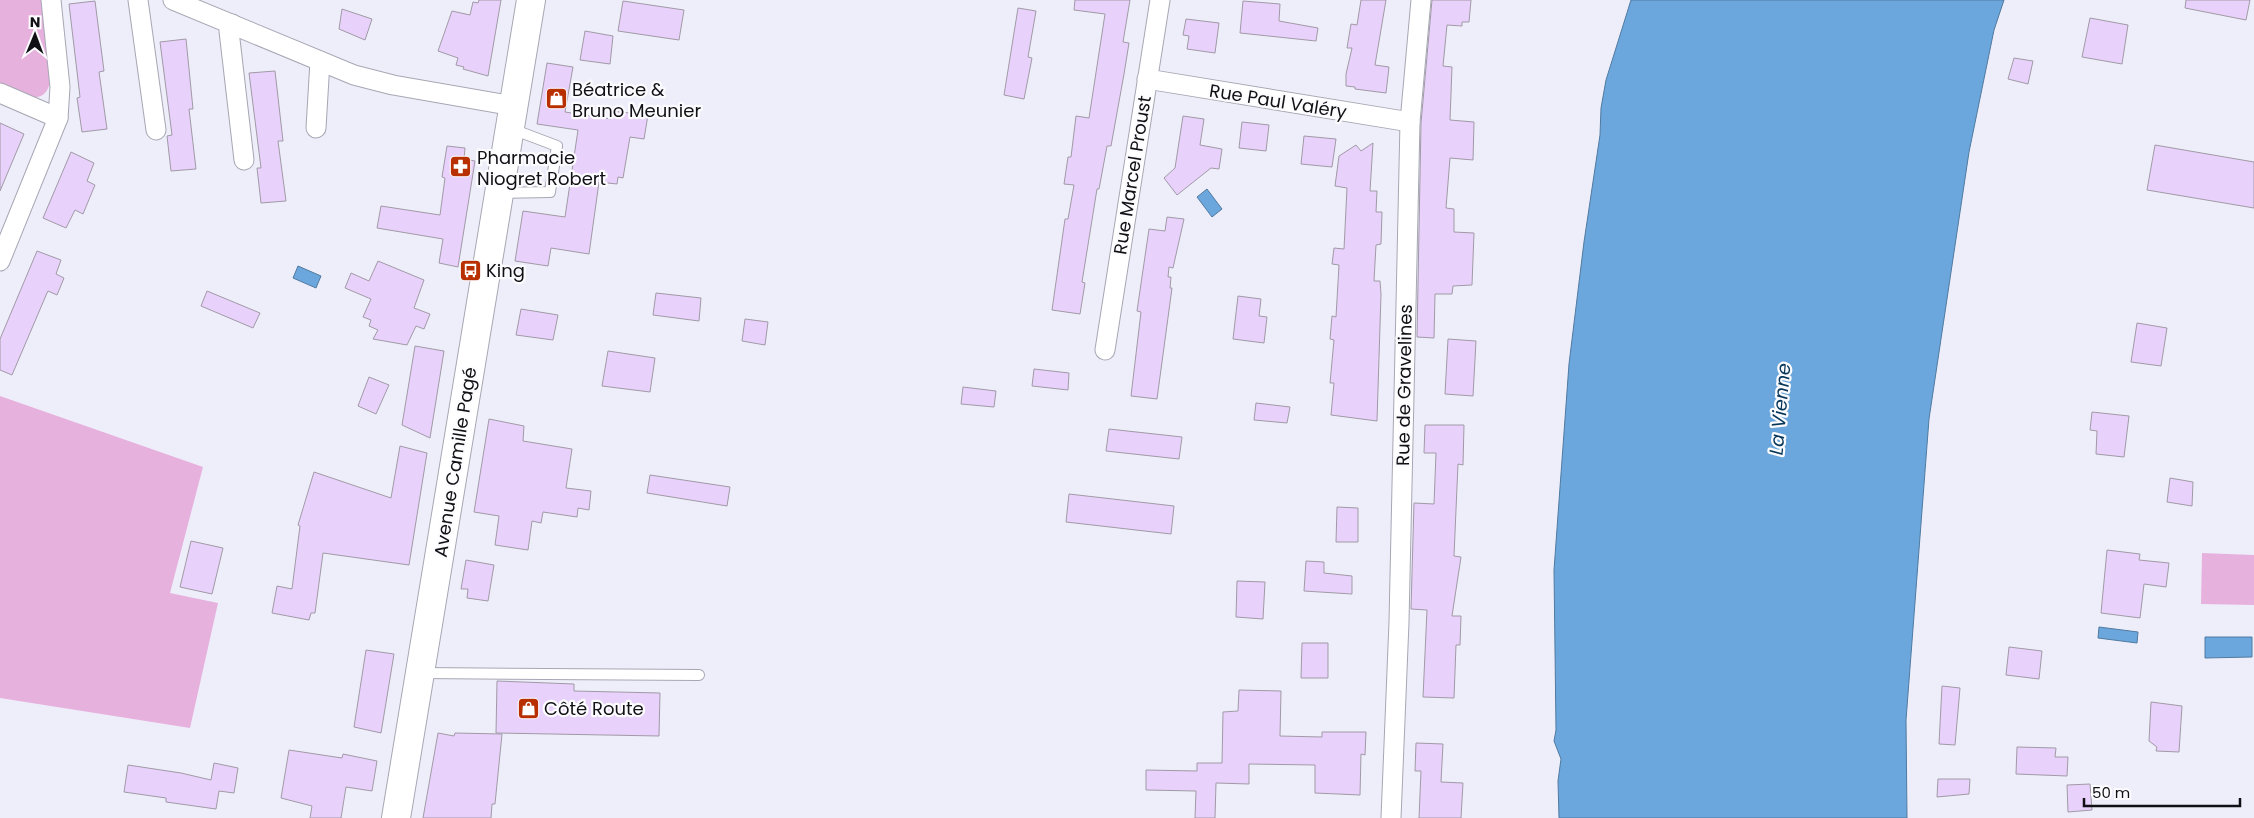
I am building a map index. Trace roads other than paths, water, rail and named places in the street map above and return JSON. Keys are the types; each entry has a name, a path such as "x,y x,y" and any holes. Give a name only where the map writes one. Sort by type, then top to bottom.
{"main road":[{"name":"Avenue Camille Pagé","path":"396,818 531,0"}],"street":[{"path":"0,261 58,118 60,87 51,0"},
{"path":"138,0 156,130"},
{"path":"173,0 354,75 512,117"},
{"name":"Rue Marcel Proust","path":"1105,350 1160,0"},
{"name":"Rue de Gravelines","path":"1391,818 1404,433 1410,122 1421,0"},
{"path":"232,24 229,31 244,160"},
{"path":"316,128 320,61"},
{"name":"Rue Paul Valéry","path":"1147,79 1410,122"},
{"path":"0,93 58,118"}],"lane":[{"path":"499,193 550,192 557,146 512,117"},
{"path":"420,673 699,675"}],"water":[{"name":"La Vienne","path":"1631,0 2004,0 1994,30 1969,152 1929,419 1906,720 1907,818 1559,818 1558,781 1561,759 1554,741 1556,730 1554,570 1569,364 1584,242 1600,135 1601,108 1606,80"},
{"path":"1207,189 1222,209 1212,217 1197,197"},
{"path":"298,266 321,276 316,288 293,278"},
{"path":"2099,627 2138,632 2137,643 2098,638"},
{"path":"2205,637 2252,637 2252,657 2205,658"}],"place":[{"name":"Béatrice & Bruno Meunier","path":"556,99"},
{"name":"Pharmacie Niogret Robert","path":"461,167"},
{"name":"King","path":"470,270"},
{"name":"Côté Route","path":"528,708"}]}
